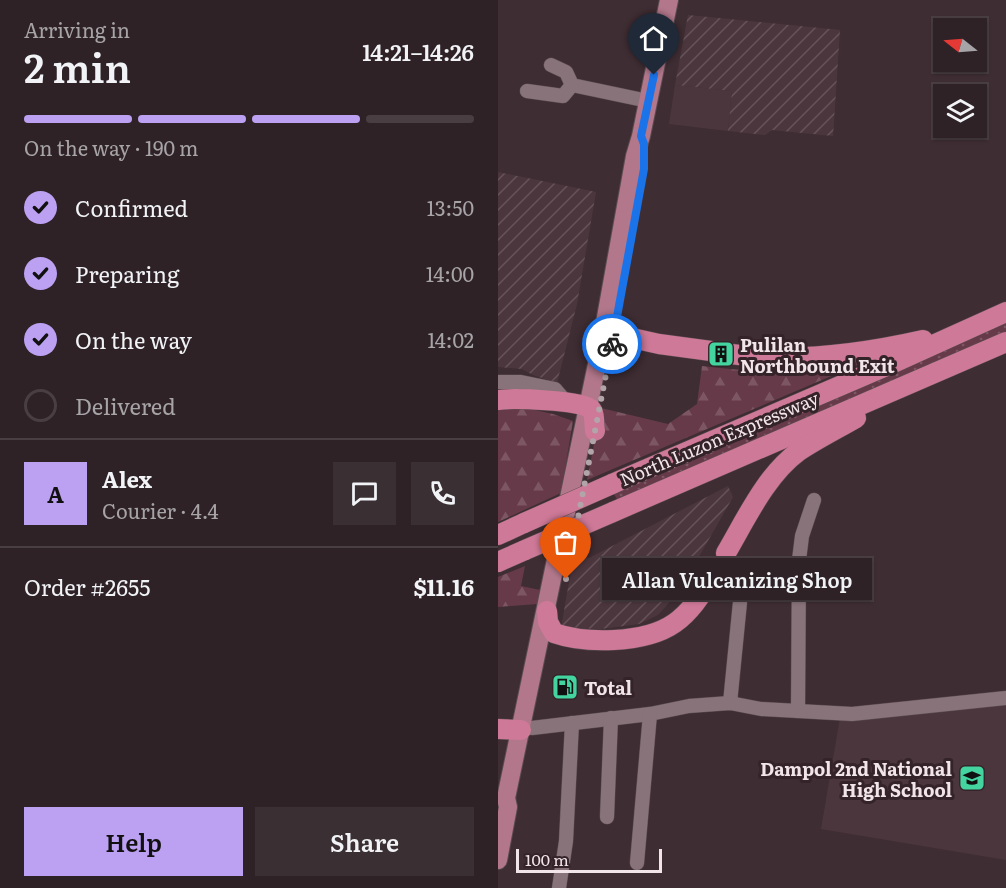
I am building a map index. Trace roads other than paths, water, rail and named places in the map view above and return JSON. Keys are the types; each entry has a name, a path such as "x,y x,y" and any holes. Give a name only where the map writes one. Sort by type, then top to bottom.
{"highway":[{"name":"North Luzon Expressway","path":"498,535 970,330 1006,312"},
{"path":"732,354 751,357 799,358 888,348 970,330"},
{"path":"607,340 711,351"},
{"name":"North Luzon Expressway","path":"498,562 1006,342"},
{"path":"726,553 770,481 798,452 925,376"},
{"path":"498,400 521,398 588,407 593,413 595,431"},
{"path":"547,611 548,622 554,633 570,638 629,639 660,632 674,624 698,602 714,574"},
{"path":"498,729 526,729"}],"main road":[{"path":"526,729 588,407 607,340 644,169 644,144 641,136 669,0"},
{"path":"498,860 508,807 506,798 554,633 595,431 607,340"}],"street":[{"path":"551,65 566,72 572,85"},
{"path":"572,85 648,101"},
{"path":"527,91 563,96 572,85"},
{"path":"498,382 521,382 555,389 567,403"},
{"path":"798,711 799,560 802,536 814,500"},
{"path":"730,704 740,602"},
{"path":"526,729 650,714 689,706 730,704 761,709 852,714 1006,698"},
{"path":"637,863 650,714"},
{"path":"607,817 611,718"},
{"path":"559,888 566,841 572,723"}],"place":[{"name":"Pulilan Northbound Exit","path":"721,354"},
{"name":"Allan Vulcanizing Shop","path":"566,579"},
{"name":"Total","path":"565,687"},
{"name":"Dampol 2nd National High School","path":"972,778"}]}
